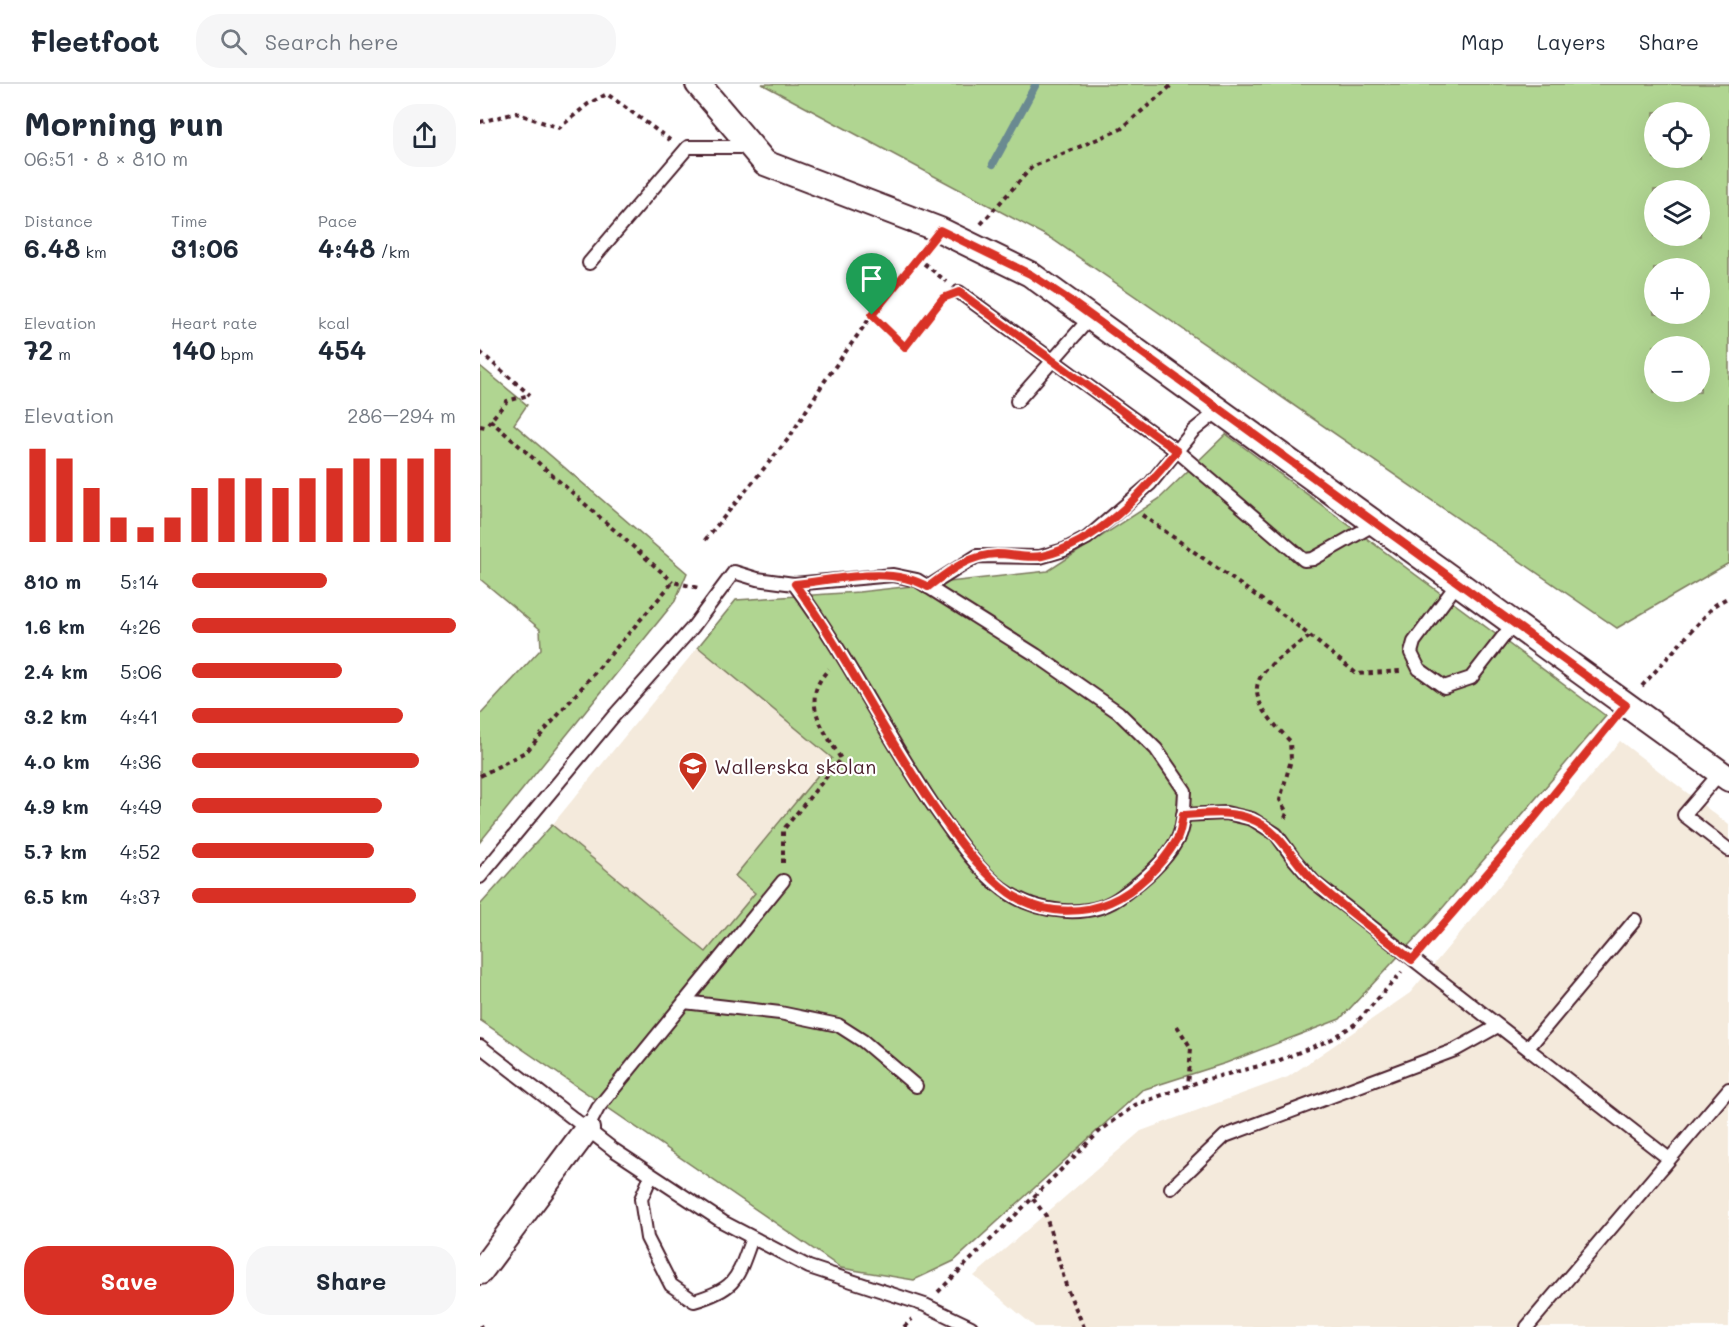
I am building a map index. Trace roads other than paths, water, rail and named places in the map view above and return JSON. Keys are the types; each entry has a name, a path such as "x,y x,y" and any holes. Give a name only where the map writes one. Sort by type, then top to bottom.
{"street":[{"path":"698,84 765,163 940,230 1030,274 1725,776"},
{"path":"480,1272 587,1129"}],"lane":[{"path":"589,263 688,147 750,147"},
{"path":"959,292 1177,451 1304,560 1313,560 1375,524"},
{"path":"1017,401 1091,317"},
{"path":"928,587 977,556 1040,556 1064,550 1087,538 1128,505 1193,431 1219,410"},
{"path":"480,877 612,718 693,627 734,572 757,579 795,584 893,575 917,580 1036,655 1118,712 1156,749 1185,791 1178,839 1153,871 1120,897 1102,906 1066,912 1033,906 1003,889 959,842 908,769 824,625 795,584"},
{"path":"1457,584 1414,642 1411,653 1419,669 1444,687 1471,678 1513,624"},
{"path":"1725,776 1684,815 1729,850"},
{"path":"1183,815 1226,813 1252,819 1276,834 1314,882 1668,1158"},
{"path":"587,1129 597,1108 783,881"},
{"path":"1528,1048 1635,921"},
{"path":"684,1002 780,1013 838,1025 863,1041 916,1086"},
{"path":"1172,1188 1225,1136 1455,1050 1498,1026"},
{"path":"480,1046 651,1176 723,1222 809,1267 925,1305 971,1327"},
{"path":"1527,1327 1668,1158 1729,1089"},
{"path":"651,1176 641,1199 647,1238 671,1285 694,1301 719,1294 737,1278 752,1238"}],"waterway":[{"path":"993,164 1036,84"}],"place":[{"name":"Wallerska skolan","path":"693,792"}]}
